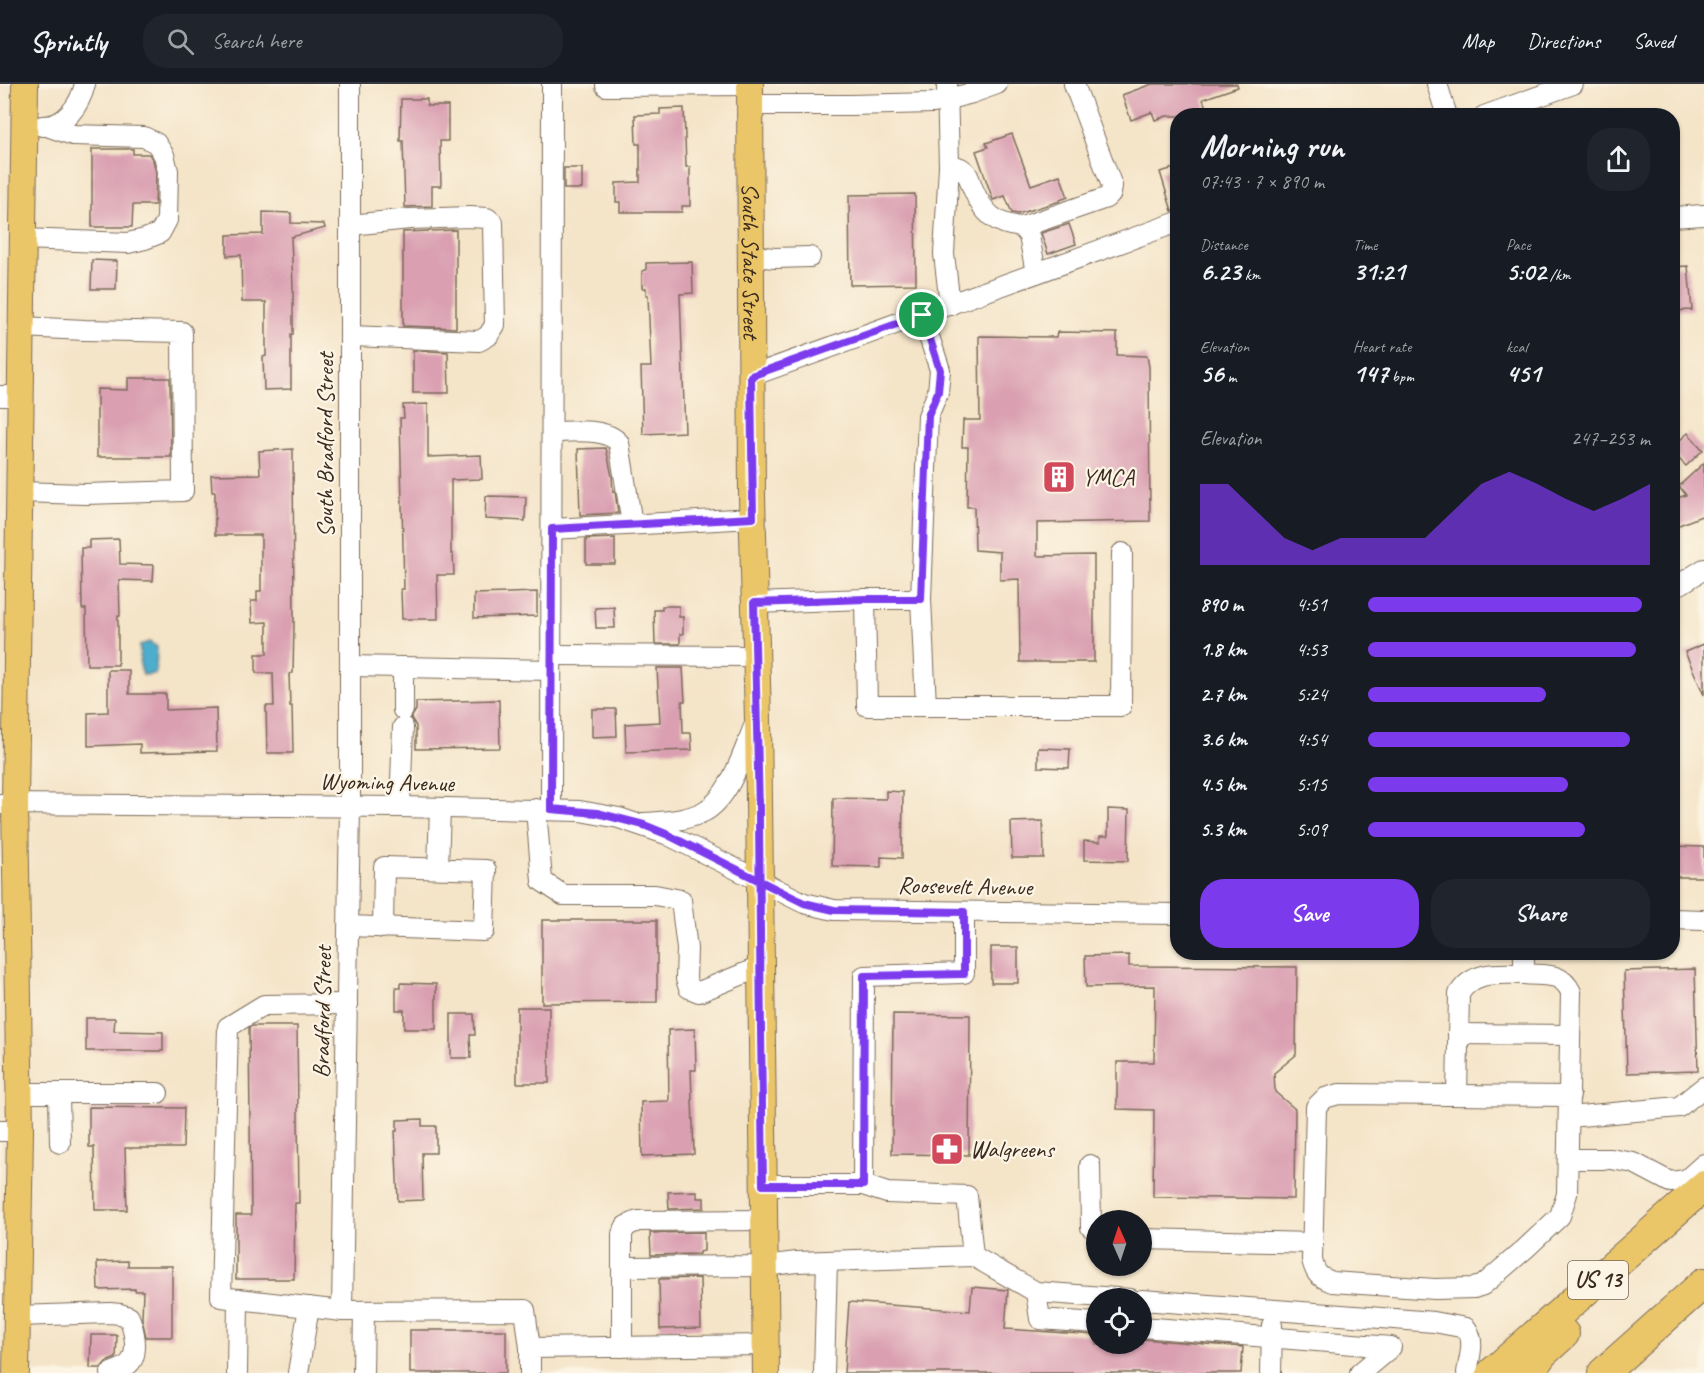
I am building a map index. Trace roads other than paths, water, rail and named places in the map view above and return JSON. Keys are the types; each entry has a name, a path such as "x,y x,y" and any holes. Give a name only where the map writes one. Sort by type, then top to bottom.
{"highway":[{"name":"US 13","path":"1492,1373 1704,1186"},
{"path":"1529,1373 1542,1354 1674,1236 1704,1195"},
{"path":"1603,1373 1704,1283"}],"main road":[{"path":"16,1373 18,1316 10,1131 19,1093 9,1008 8,804 19,492 10,396 21,327 25,84"},
{"name":"South State Street","path":"750,91 751,376 758,719 766,1373"}],"street":[{"path":"50,127 68,118 80,99 85,84"},
{"name":"South Bradford Street","path":"350,84 350,806"},
{"path":"552,84 551,663 542,881 563,895 655,895 681,900 687,949 686,979 689,988 699,992 760,967"},
{"path":"606,84 606,86 750,91 863,105 933,103 947,92 997,84"},
{"path":"949,166 961,167 967,173 973,190 984,209 996,221 1011,226 1022,227 1106,198 1112,186 1074,84"},
{"path":"1437,84 1444,108"},
{"path":"1506,108 1573,84"},
{"path":"947,92 949,166 944,254 950,305"},
{"path":"23,239 128,243 160,233 168,220 168,171 164,155 156,143 144,137 73,135 50,127 24,126"},
{"path":"1680,216 1704,214"},
{"path":"350,225 410,219 487,218 493,223 495,325 488,336 479,341 350,336"},
{"path":"751,376 1170,225"},
{"path":"1022,227 1029,236 1033,249 1036,273"},
{"path":"751,256 810,257"},
{"path":"922,315 940,370 938,392 928,416 921,599 926,706"},
{"path":"19,492 85,494 183,491 182,332 21,327"},
{"path":"552,432 599,433 614,437 619,443 632,524"},
{"path":"552,529 753,518"},
{"path":"865,599 867,706 1121,706 1122,553"},
{"path":"1680,584 1704,569"},
{"path":"754,603 921,599"},
{"path":"350,666 403,667 756,656"},
{"path":"400,807 403,667"},
{"path":"639,824 675,820 704,811 714,804 726,792 758,719"},
{"name":"Wyoming Avenue","path":"8,804 350,806 544,809 597,813 666,834 759,879"},
{"name":"Bradford Street","path":"342,1311 350,806"},
{"path":"438,868 440,808"},
{"path":"349,927 484,932 486,870 384,867 382,928"},
{"name":"Roosevelt Avenue","path":"759,879 804,903 834,910 1170,914"},
{"path":"863,1185 864,976 964,974 964,912"},
{"path":"1680,919 1704,920"},
{"path":"1524,960 1524,974"},
{"path":"1457,1095 1459,994 1465,983 1487,974 1556,976 1566,982 1571,992 1570,1096 1567,1194 1560,1216 1483,1285 1474,1288 1435,1289 1332,1282 1320,1277 1312,1260 1316,1107 1325,1098 1339,1094 1570,1096"},
{"path":"237,1373 230,1298 228,1027 264,1005 347,1004"},
{"path":"1458,1034 1570,1035"},
{"path":"1569,1117 1679,1107 1704,1087"},
{"path":"19,1093 159,1093"},
{"path":"60,1093 60,1143"},
{"path":"1568,1159 1634,1163 1670,1182 1686,1180 1704,1164"},
{"path":"1090,1165 1091,1210"},
{"path":"763,1185 863,1185 887,1193 967,1196 973,1256"},
{"path":"622,1347 622,1234 626,1226 638,1221 764,1220"},
{"path":"1152,1239 1313,1243"},
{"path":"622,1268 764,1266 797,1262 973,1256 1036,1292 1086,1296"},
{"path":"824,1373 827,1261"},
{"path":"1434,1322 1435,1289"},
{"path":"1036,1292 1040,1319 1086,1322"},
{"path":"230,1298 342,1311 525,1310 530,1348 530,1373"},
{"path":"1152,1301 1434,1322 1466,1328 1472,1341 1467,1373"},
{"path":"298,1373 309,1307"},
{"path":"1271,1373 1273,1310"},
{"path":"363,1373 364,1311"},
{"path":"18,1316 110,1313 129,1317 134,1335 132,1361 124,1368 111,1373"},
{"path":"1152,1328 1391,1347 1360,1373"},
{"path":"530,1348 766,1345"}],"water":[{"path":"149,642 157,647 156,672 143,675 140,665 140,645"}],"place":[{"name":"YMCA","path":"1059,477"},
{"name":"Walgreens","path":"947,1149"}]}
